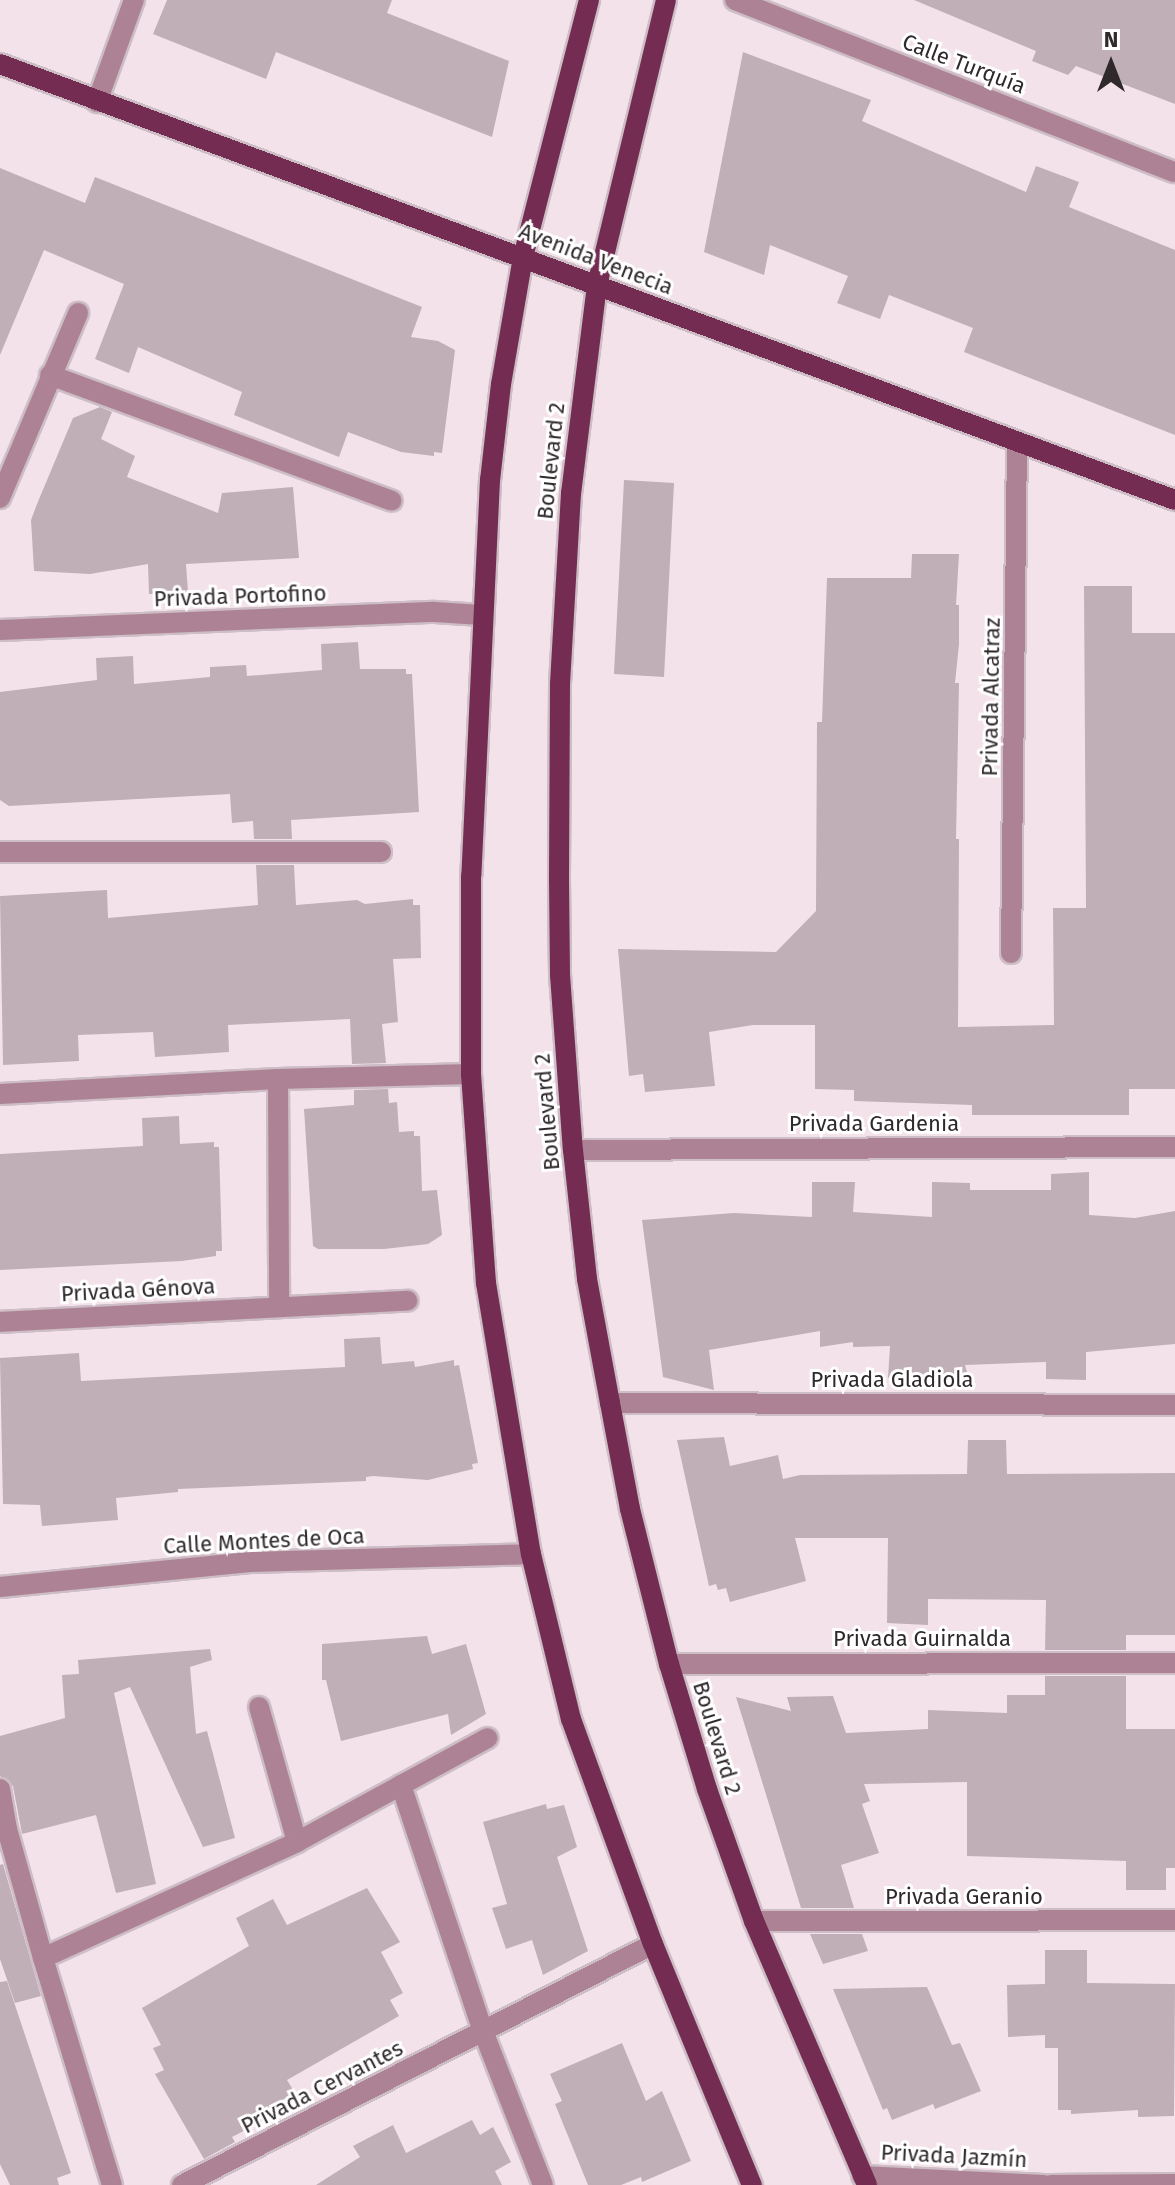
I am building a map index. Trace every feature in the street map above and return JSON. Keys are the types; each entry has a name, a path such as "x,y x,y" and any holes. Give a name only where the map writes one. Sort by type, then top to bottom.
{"main road":[{"path":"589,0 523,257 501,384 481,615 471,876 471,1074 486,1283 531,1554 571,1719 653,1944 752,2185"},
{"name":"Boulevard 2","path":"666,0 597,285 571,493 560,685 560,975 573,1150 587,1279 610,1403 630,1509 669,1664 707,1789 754,1921 864,2180"},
{"name":"Avenida Venecia","path":"0,64 1175,500"}],"street":[{"path":"97,102 134,0"},
{"name":"Calle Turquía","path":"735,0 1175,172"},
{"path":"0,498 78,313"},
{"path":"50,375 392,501"},
{"name":"Privada Alcatraz","path":"1011,953 1017,442"},
{"name":"Privada Portofino","path":"0,630 435,612 481,615"},
{"path":"0,852 381,852"},
{"path":"0,1094 278,1079 471,1074"},
{"path":"278,1079 279,1307"},
{"name":"Privada Gardenia","path":"573,1150 1175,1147"},
{"name":"Privada Génova","path":"0,1322 407,1301"},
{"name":"Privada Gladiola","path":"610,1403 1175,1405"},
{"name":"Calle Montes de Oca","path":"0,1587 250,1562 531,1554"},
{"name":"Privada Guirnalda","path":"669,1664 1175,1663"},
{"path":"259,1707 297,1842"},
{"path":"43,1958 297,1842 488,1738"},
{"path":"401,1785 483,2031 543,2185"},
{"path":"0,1789 7,1829 43,1958 112,2185"},
{"name":"Privada Geranio","path":"754,1921 1175,1920"},
{"name":"Privada Cervantes","path":"182,2185 653,1944"},
{"name":"Privada Jazmín","path":"864,2180 1044,2185"},
{"name":"Privada Jazmín","path":"1051,2185 1175,2184"}],"building":[{"path":"167,0 392,0 387,13 509,61 492,137 276,52 266,79 153,34"},
{"path":"914,0 1175,0 1175,104 1076,66 1068,75 1032,61 1036,51"},
{"path":"743,52 871,100 862,121 1026,192 1036,166 1079,182 1069,207 1175,250 1175,435 964,352 973,328 889,295 880,319 837,303 848,276 770,245 764,275 704,252"},
{"path":"0,168 85,203 95,177 422,307 411,337 438,341 455,350 442,453 434,452 434,456 401,452 348,432 339,457 234,415 242,392 138,347 129,373 95,359 124,284 44,250 0,355"},
{"path":"100,407 112,412 101,439 135,456 127,477 218,513 222,493 293,487 299,558 186,564 188,592 149,594 148,564 90,574 34,571 31,520 37,504 73,418"},
{"path":"624,480 674,483 664,677 614,674"},
{"path":"912,554 959,554 956,605 959,605 959,644 955,683 959,683 956,839 959,839 958,1027 1054,1025 1053,908 1086,908 1084,586 1132,586 1132,633 1175,633 1175,1089 1129,1089 1129,1115 972,1115 972,1105 854,1101 854,1090 815,1089 815,1025 753,1025 709,1032 715,1086 645,1092 643,1074 629,1076 618,949 776,952 816,911 817,722 822,722 827,578 911,578"},
{"path":"358,642 360,669 406,669 406,674 412,674 419,812 291,820 292,839 254,839 253,821 232,823 230,794 9,806 0,800 0,692 97,680 96,658 133,656 134,684 210,677 210,667 246,665 247,676 322,670 321,644"},
{"path":"256,865 294,865 296,905 357,900 365,904 413,899 413,905 420,905 421,958 393,959 398,1022 382,1024 386,1063 352,1064 350,1019 228,1025 229,1052 155,1057 153,1032 78,1035 79,1061 3,1065 0,896 107,890 108,918 258,905"},
{"path":"388,1089 389,1103 397,1102 399,1132 414,1131 414,1136 420,1136 422,1191 437,1190 442,1235 428,1244 384,1249 318,1249 313,1246 304,1109 354,1105 354,1090"},
{"path":"179,1116 180,1144 214,1142 214,1147 219,1147 222,1251 216,1251 216,1256 182,1261 0,1270 0,1154 143,1146 142,1118"},
{"path":"1089,1172 1089,1215 1135,1218 1175,1211 1175,1344 1086,1352 1086,1380 1046,1379 1046,1362 965,1365 969,1379 888,1378 890,1346 853,1347 853,1342 820,1347 820,1331 709,1350 714,1390 663,1377 642,1220 734,1213 812,1217 812,1182 855,1182 853,1212 932,1217 932,1182 970,1183 970,1190 1051,1190 1051,1174"},
{"path":"380,1337 382,1364 414,1361 415,1367 454,1360 454,1366 459,1365 478,1463 472,1464 473,1469 428,1480 373,1476 366,1477 366,1481 178,1489 178,1492 116,1498 118,1520 42,1526 40,1505 3,1504 0,1358 79,1353 81,1381 345,1367 344,1339"},
{"path":"724,1437 730,1466 778,1455 783,1479 800,1475 967,1474 968,1440 1006,1440 1007,1474 1175,1473 1175,1635 1126,1635 1126,1650 1045,1650 1046,1600 928,1599 928,1625 887,1623 888,1538 795,1538 806,1581 730,1602 726,1588 718,1590 716,1584 709,1586 677,1440"},
{"path":"427,1636 432,1654 466,1644 486,1714 451,1735 448,1714 341,1741 326,1680 322,1680 322,1644"},
{"path":"210,1649 212,1660 190,1667 196,1734 207,1731 235,1838 203,1847 130,1687 114,1693 156,1884 116,1893 96,1815 22,1834 13,1786 0,1776 0,1736 65,1718 62,1675 79,1674 78,1660"},
{"path":"1045,1676 1126,1676 1126,1729 1175,1729 1175,1868 1166,1868 1166,1890 1126,1890 1126,1861 967,1856 967,1782 864,1784 870,1801 862,1804 879,1853 841,1865 854,1908 801,1908 736,1697 791,1711 787,1697 833,1696 846,1733 928,1729 928,1710 1007,1713 1007,1695 1045,1695"},
{"path":"546,1804 547,1809 564,1805 577,1847 557,1857 588,1951 543,1975 532,1940 506,1949 492,1908 507,1904 483,1822"},
{"path":"3,1864 41,1996 15,2003 0,1959 0,1865"},
{"path":"367,1888 400,1942 381,1952 403,1993 390,2000 399,2016 287,2080 295,2093 280,2101 280,2112 232,2137 235,2142 204,2159 155,2074 164,2070 153,2048 161,2045 142,2008 249,1946 236,1918 273,1899 287,1925"},
{"path":"810,1934 862,1934 868,1951 823,1964"},
{"path":"1045,1950 1087,1950 1087,1983 1175,1984 1174,2116 1138,2117 1138,2110 1071,2114 1071,2110 1058,2110 1058,2048 1045,2048 1045,2035 1008,2037 1007,1985 1045,1984"},
{"path":"7,1981 71,2173 57,2178 59,2185 10,2185 0,2164 0,1982"},
{"path":"927,1987 952,2045 960,2043 981,2091 935,2109 933,2104 892,2120 887,2108 883,2110 833,1989"},
{"path":"622,2043 646,2101 662,2091 691,2161 642,2182 641,2177 621,2185 588,2185 555,2104 562,2101 550,2074"},
{"path":"472,2120 480,2135 493,2127 511,2162 495,2171 502,2185 316,2185 360,2157 353,2146 393,2125 406,2153"}]}
